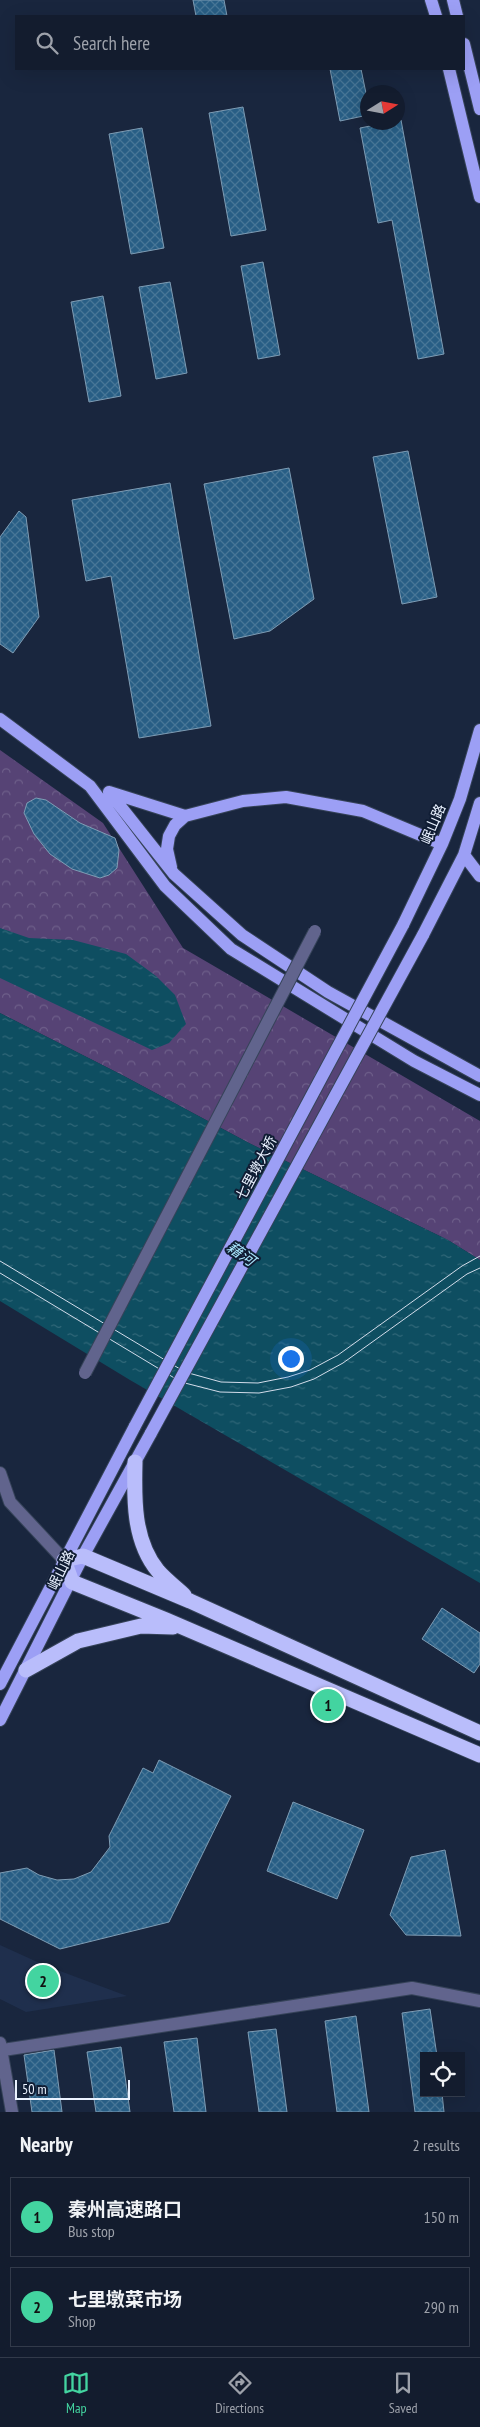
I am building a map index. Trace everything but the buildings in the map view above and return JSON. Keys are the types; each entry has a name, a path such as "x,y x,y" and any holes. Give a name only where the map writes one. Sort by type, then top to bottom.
{"highway":[{"path":"135,1462 134,1502 141,1540 157,1570 190,1601"},
{"path":"480,1733 190,1601 83,1556 64,1560 72,1582 480,1755"},
{"path":"26,1670 78,1641 141,1626 180,1627"}],"main road":[{"path":"431,0 436,15"},
{"path":"453,0 457,15"},
{"path":"465,48 480,109"},
{"path":"449,70 480,197"},
{"path":"1,723 90,786 185,816"},
{"name":"岷山路","path":"403,925 442,844 460,799 480,730"},
{"path":"90,786 165,886 231,949 414,1061 480,1095"},
{"path":"109,792 174,874 242,935 328,992 480,1076"},
{"path":"174,874 168,862 167,849 169,836 175,825 185,816 243,801 286,797 363,811 442,844"},
{"path":"464,855 480,803"},
{"path":"464,855 480,866"},
{"path":"464,855 480,876"},
{"name":"岷山路","path":"0,1720 72,1582 83,1556 464,855"},
{"name":"七里墩大桥","path":"135,1426 403,925"},
{"name":"岷山路","path":"0,1684 135,1426"}],"street":[{"path":"84,1373 315,931"},
{"path":"0,1473 10,1502 64,1560"},
{"path":"12,2112 2,2046 412,1988 480,2000"}],"shaded area":[{"path":"0,1945 44,1965 127,1996 26,2012 0,1999"}],"green space":[{"path":"0,750 103,823 183,948 480,1121 480,1260 448,1240 249,1143 122,1075 0,1013"}],"water":[{"path":"0,928 29,938 73,940 126,954 156,976 175,995 186,1024 169,1043 152,1050 0,978"},
{"name":"藉河","path":"0,1013 122,1075 249,1143 448,1240 480,1260 480,1583 130,1380 0,1301"}],"tram line":[{"path":"0,1261 185,1372 221,1382 258,1383 310,1370 338,1355 462,1266 480,1256"},
{"path":"0,1273 181,1382 220,1392 259,1393 291,1387 314,1379 343,1363 467,1274 480,1268"}],"place":[{"name":"秦州高速路口","path":"328,1705"},
{"name":"七里墩菜市场","path":"43,1981"}]}
